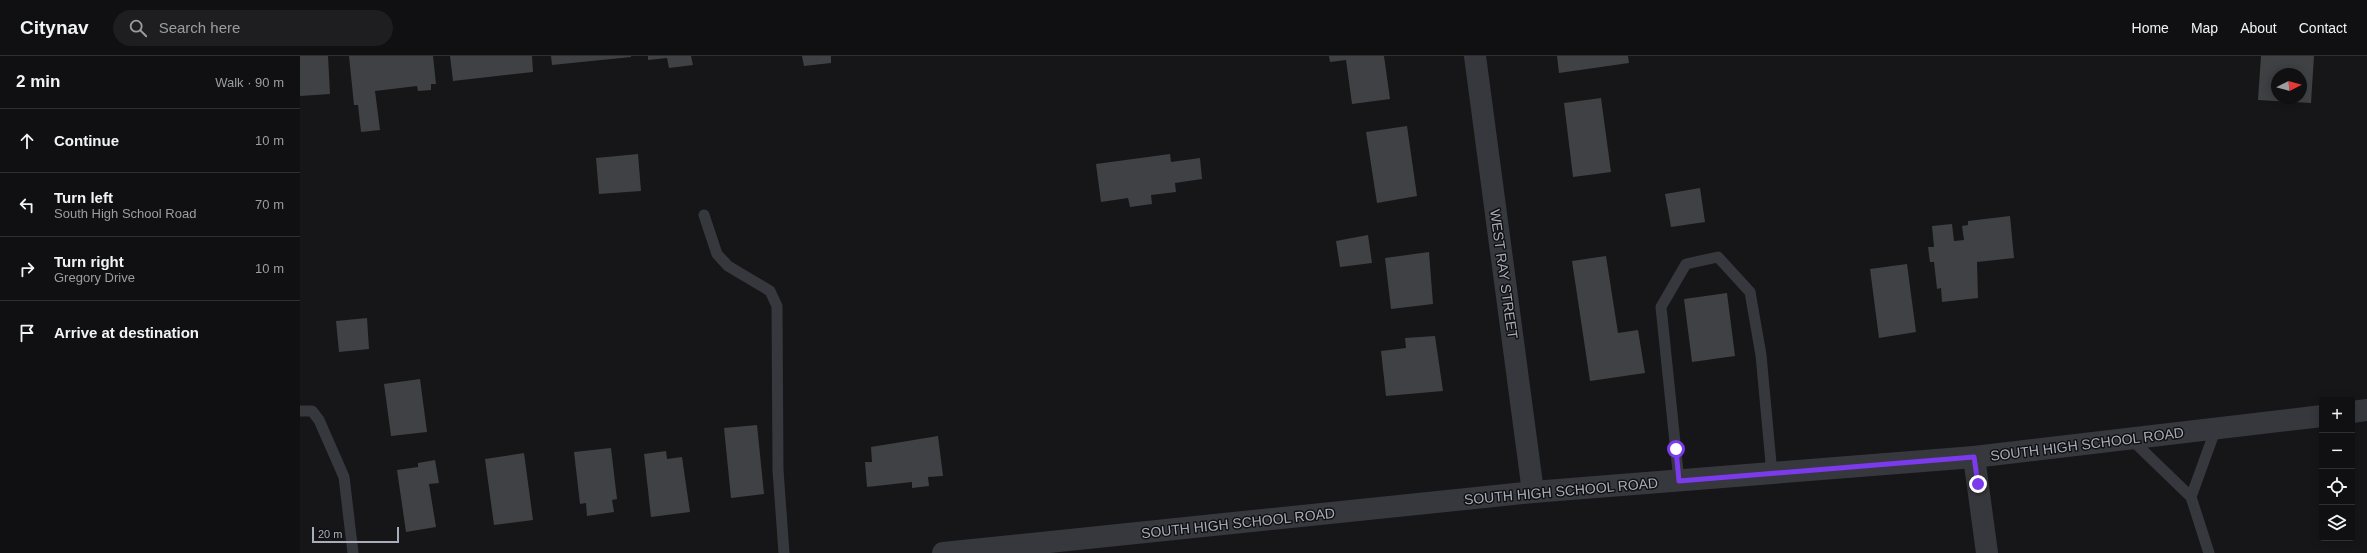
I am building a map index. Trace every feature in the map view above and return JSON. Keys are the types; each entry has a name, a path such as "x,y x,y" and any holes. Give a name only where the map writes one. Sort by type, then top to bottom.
{"street":[{"name":"WEST RAY STREET","path":"1475,56 1533,492"},
{"path":"2355,412 2367,410"},
{"name":"SOUTH HIGH SCHOOL ROAD","path":"943,553 1533,492 1974,457 2132,440 2216,428 2319,416"},
{"path":"1974,457 1987,553"}],"lane":[{"path":"704,215 717,254 728,266 770,291 777,306 778,470 784,553"},
{"path":"1679,481 1661,307 1686,264 1718,257 1750,292 1762,355 1772,474"},
{"path":"300,411 312,411 319,420 344,477 353,553"},
{"path":"2191,496 2216,428"},
{"path":"2132,440 2191,496 2209,553"}],"building":[{"path":"300,56 328,56 330,94 300,96"},
{"path":"349,56 433,56 436,84 431,84 431,90 418,91 417,86 375,91 380,130 361,132 358,105 354,105"},
{"path":"450,56 532,56 533,72 453,81"},
{"path":"551,56 631,56 631,57 552,65"},
{"path":"648,56 691,56 693,65 669,68 667,58 648,60"},
{"path":"802,56 831,56 831,63 804,66"},
{"path":"1329,56 1384,56 1390,99 1352,104 1346,60 1330,62"},
{"path":"1557,56 1628,56 1629,63 1559,73"},
{"path":"2261,56 2314,56 2311,103 2307,103 2307,68 2271,68 2271,101 2258,100"},
{"path":"1601,98 1611,172 1573,177 1564,103"},
{"path":"1407,126 1417,196 1377,203 1366,132"},
{"path":"638,154 641,191 599,194 596,158"},
{"path":"1170,154 1171,162 1200,158 1202,179 1175,183 1176,192 1151,195 1152,204 1130,207 1128,198 1101,202 1096,164"},
{"path":"1700,188 1705,222 1671,227 1665,194"},
{"path":"2010,216 2014,258 1977,262 1978,298 1942,302 1941,288 1937,289 1934,262 1930,262 1928,247 1934,247 1932,226 1952,224 1954,241 1964,240 1962,226 1968,225 1968,221"},
{"path":"1368,235 1372,263 1340,267 1336,241"},
{"path":"1429,252 1433,304 1391,309 1385,258"},
{"path":"1606,256 1618,333 1638,330 1645,373 1590,381 1572,261"},
{"path":"1907,264 1916,332 1879,338 1870,269"},
{"path":"1727,293 1735,356 1692,362 1684,299"},
{"path":"367,318 369,349 339,352 336,321"},
{"path":"1435,336 1443,391 1386,396 1381,351 1406,348 1405,338"},
{"path":"420,379 427,432 391,436 384,384"},
{"path":"757,425 764,494 731,498 724,428"},
{"path":"938,436 943,476 928,477 929,486 912,488 912,482 867,487 865,462 872,462 871,447"},
{"path":"611,448 617,499 612,500 614,512 587,516 586,503 580,504 574,452"},
{"path":"666,451 667,459 682,457 690,512 651,517 644,454"},
{"path":"524,453 533,520 494,525 485,459"},
{"path":"435,460 439,483 429,484 436,527 406,532 397,470 418,467 418,463"}],"route":[{"path":"1676,449 1679,481 1974,457 1978,484"}]}
